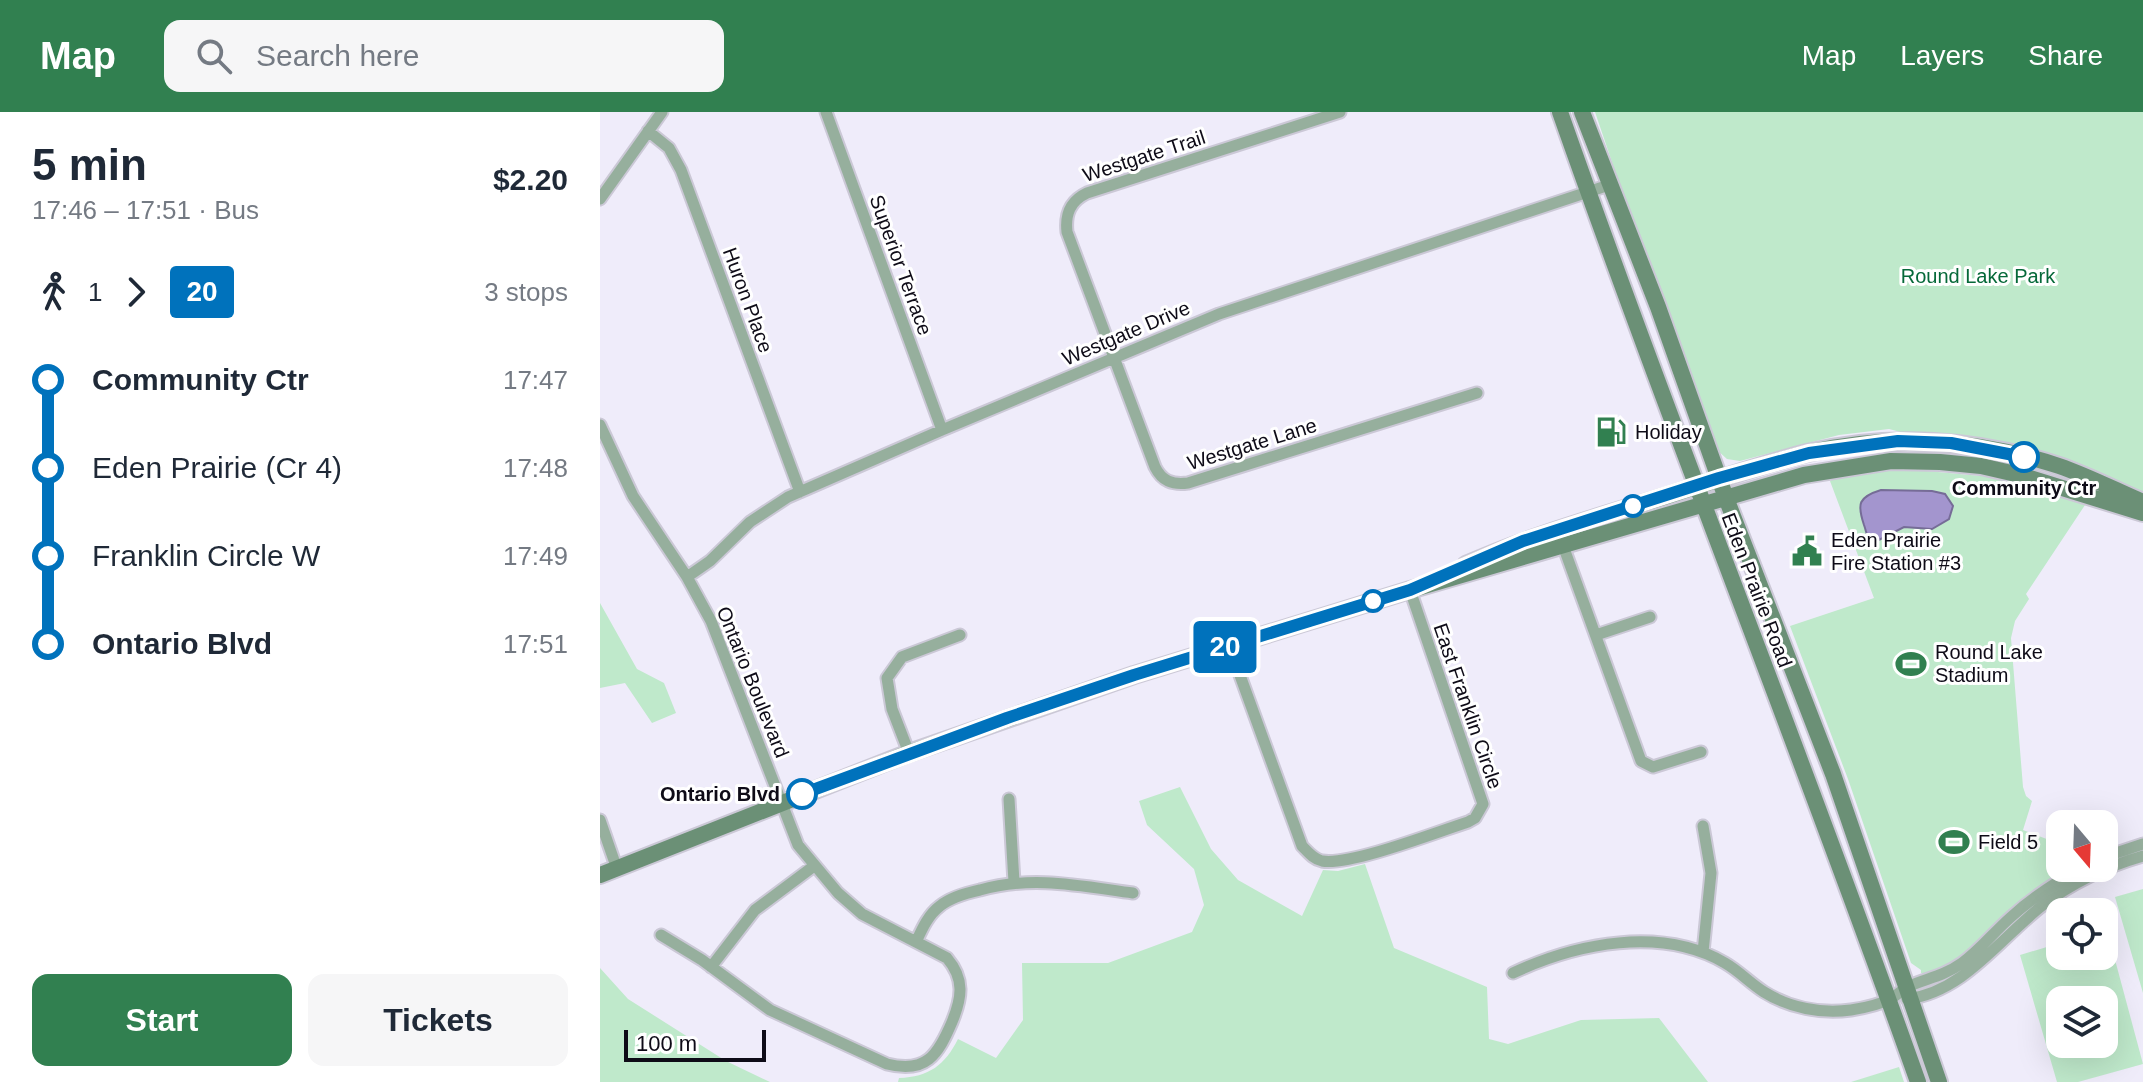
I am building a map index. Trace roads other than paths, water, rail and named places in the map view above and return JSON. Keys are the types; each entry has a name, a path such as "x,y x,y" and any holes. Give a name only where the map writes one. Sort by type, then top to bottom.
{"main road":[{"name":"Eden Prairie Road","path":"1560,112 1695,487 1890,999 1918,1082"},
{"name":"Eden Prairie Road","path":"1582,112 1833,774 1939,1082"},
{"path":"1561,538 1719,478 1809,453 1898,441 1951,443 1992,449 2058,466 2143,502"},
{"path":"600,875 909,753 1229,645 1410,590 1495,552 1703,505 1788,479 1845,466 1891,461 1940,462 2000,469 2143,513"}],"street":[{"path":"600,199 662,112"},
{"name":"Superior Terrace","path":"826,112 942,430"},
{"name":"Westgate Trail","path":"1114,357 1067,232 1067,213 1078,197 1340,112"},
{"name":"Huron Place","path":"648,131 669,148 681,170 800,492"},
{"name":"Westgate Drive","path":"687,577 710,561 768,508 942,430 1260,299 1609,185"},
{"name":"Westgate Lane","path":"1114,357 1155,467 1160,476 1178,484 1477,393"},
{"name":"Ontario Boulevard","path":"600,425 633,496 687,577 721,643 798,845 838,893 862,914 947,958 956,968 961,995 944,1043 936,1054 913,1067 887,1064 770,1010 661,935"},
{"path":"1561,538 1641,761 1653,767 1701,752"},
{"name":"East Franklin Circle","path":"1229,645 1302,846 1322,861 1357,858 1468,822 1475,818 1483,804 1410,590"},
{"path":"1596,635 1650,617"},
{"path":"909,753 892,709 887,678 902,657 960,635"},
{"path":"1009,799 1014,882"},
{"path":"600,820 617,869"},
{"path":"1703,826 1711,873 1703,952"},
{"path":"2118,852 2143,844"},
{"path":"1513,973 1561,954 1625,943 1663,942 1703,952 1724,962 1763,991 1806,1009 1830,1012 1853,1010 1909,993 1944,987 1969,972 2014,929 2063,892 2114,865 2143,856"},
{"path":"711,967 755,910 814,866"},
{"path":"916,942 929,917 940,905 955,897 1014,882 1056,882 1133,893"},
{"path":"1909,993 1964,962 2025,905 2060,882"}],"place":[{"name":"Holiday","path":"1611,432"},
{"name":"Community Ctr","path":"2024,457"},
{"name":"Eden Prairie Fire Station #3","path":"1807,551"},
{"name":"Round Lake Stadium","path":"1911,664"},
{"name":"Ontario Blvd","path":"802,794"},
{"name":"Field 5","path":"1954,842"}],"park label":[{"name":"Round Lake Park","path":"1978,276"}]}
